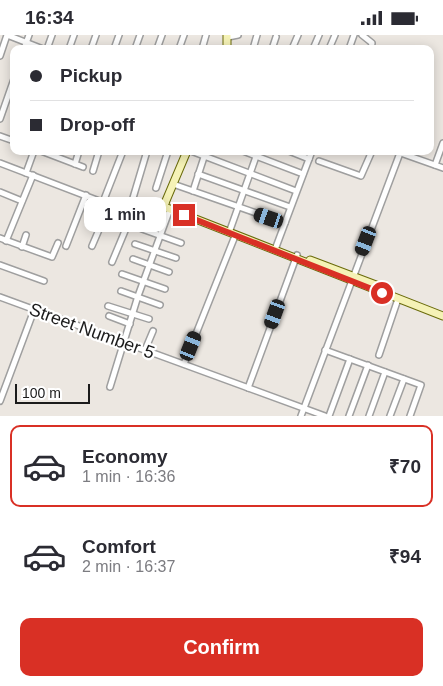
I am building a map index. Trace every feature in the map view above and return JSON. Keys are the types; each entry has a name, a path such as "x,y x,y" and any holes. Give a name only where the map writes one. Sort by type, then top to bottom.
{"street":[{"path":"0,56 7,35 34,45"},
{"path":"26,45 29,35"},
{"path":"228,36 238,35"},
{"path":"362,35 372,43 372,45"},
{"path":"273,45 276,37"},
{"path":"0,119 10,90"},
{"path":"435,165 443,143"},
{"path":"26,173 33,155"},
{"path":"57,155 83,167"},
{"path":"75,164 78,155"},
{"path":"93,171 98,155"},
{"path":"103,202 121,155"},
{"path":"112,262 132,207 146,155"},
{"path":"156,188 167,155"},
{"path":"110,387 138,296 161,236 166,206 173,184 185,155"},
{"path":"193,191 205,155"},
{"path":"207,155 296,191"},
{"path":"184,364 233,233 243,190 257,155"},
{"path":"259,155 303,174"},
{"path":"299,155 309,159"},
{"path":"276,247 310,155"},
{"path":"319,161 361,177 370,155"},
{"path":"301,416 396,155"},
{"path":"406,155 443,168"},
{"path":"0,163 110,204 132,207 166,206 443,316"},
{"path":"198,174 290,207"},
{"path":"6,241 33,175"},
{"path":"173,184 285,223"},
{"path":"0,192 22,201"},
{"path":"66,246 86,195"},
{"path":"92,246 110,204"},
{"path":"142,229 181,243"},
{"path":"233,233 276,247 296,257"},
{"path":"22,247 26,235"},
{"path":"0,238 52,257 58,243"},
{"path":"135,244 176,258"},
{"path":"248,388 296,257"},
{"path":"133,259 169,272"},
{"path":"0,265 44,281"},
{"path":"122,273 165,289"},
{"path":"352,279 443,311"},
{"path":"121,291 160,305"},
{"name":"Street Number 5","path":"0,297 327,416"},
{"path":"379,355 398,299"},
{"path":"108,306 149,319"},
{"path":"0,401 34,309"},
{"path":"109,317 130,324"},
{"path":"146,350 153,331"},
{"path":"325,350 421,385 410,416"},
{"path":"327,416 350,359"},
{"path":"349,416 368,365"},
{"path":"369,416 385,372"},
{"path":"390,416 404,379"}],"route":[{"path":"184,215 382,293"}]}
